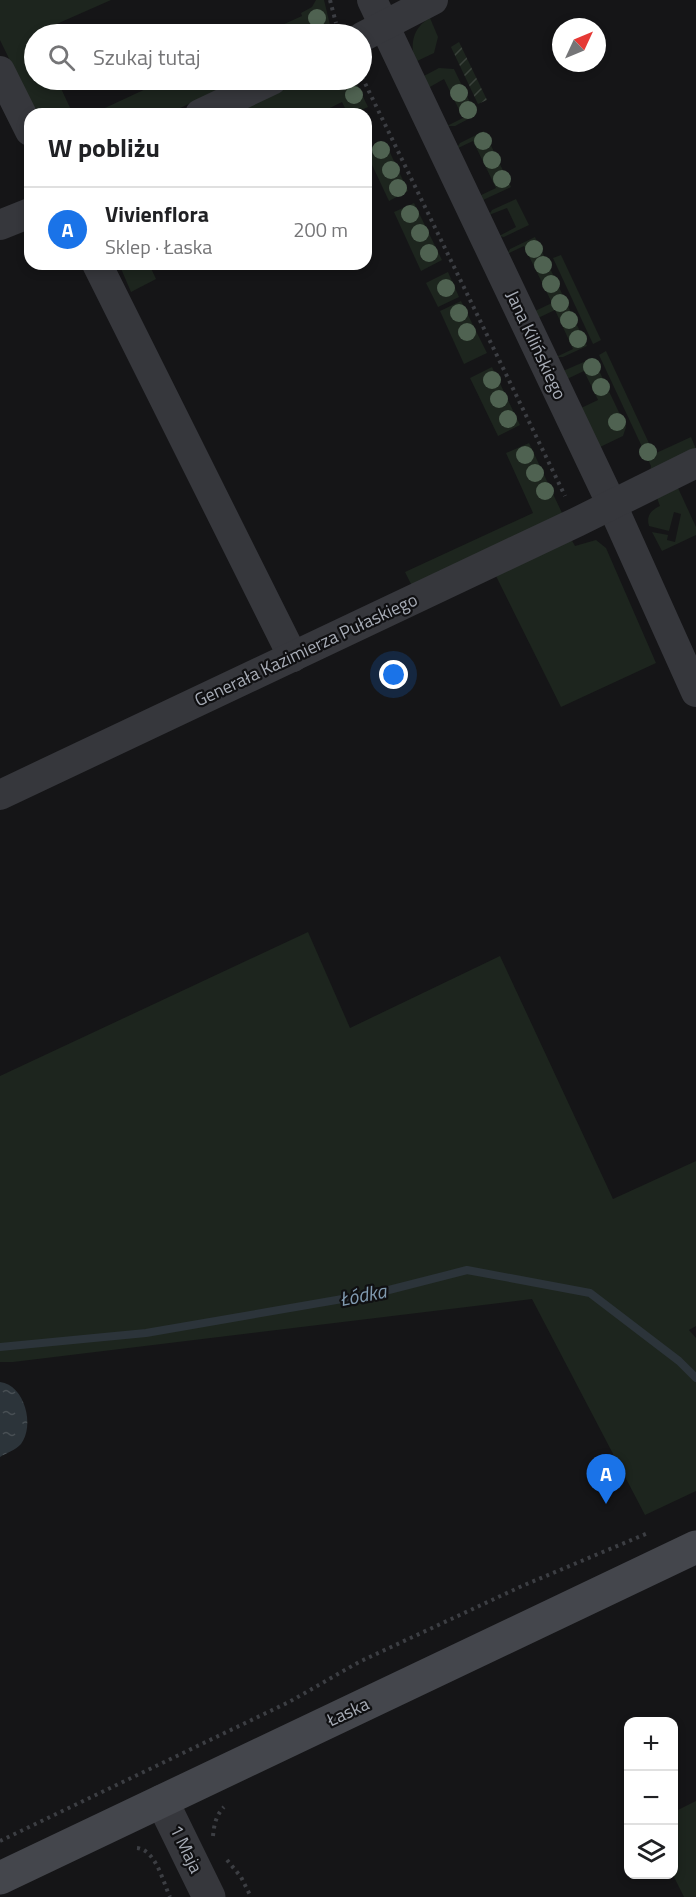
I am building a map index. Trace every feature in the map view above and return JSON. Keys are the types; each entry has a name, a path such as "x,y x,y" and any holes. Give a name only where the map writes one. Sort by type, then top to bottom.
{"main road":[{"name":"Łaska","path":"0,1878 696,1547"}],"street":[{"path":"364,22 434,0"},
{"name":"Jana Kilińskiego","path":"372,38 612,505 696,692"},
{"path":"0,71 24,119"},
{"path":"213,108 251,90"},
{"path":"0,225 24,215"},
{"path":"100,270 293,657"},
{"name":"Generała Kazimierza Pułaskiego","path":"4,784 293,657 696,463"},
{"name":"1 Maja","path":"162,1801 209,1897"}],"path":[{"path":"330,0 364,22"},
{"path":"368,90 568,502"},
{"path":"0,1840 290,1702 359,1662 522,1586 652,1532"},
{"path":"133,1849 140,1848 152,1857 170,1897"},
{"path":"222,1854 241,1877 251,1897"}],"shaded area":[{"path":"0,0 111,0 57,24 24,24 24,89 0,40"},
{"path":"316,0 324,0 330,24 284,24 302,16 301,13 312,7"},
{"path":"430,18 438,37 434,53 415,62 414,37 419,27"},
{"path":"459,42 487,100 478,104 451,47"},
{"path":"439,68 454,69 476,115 455,126 447,126 463,118 444,79 428,88 422,77"},
{"path":"24,90 62,90 70,108 33,108"},
{"path":"144,90 219,90 180,108 105,108"},
{"path":"278,90 360,90 368,107 345,108 342,102 330,108 240,108"},
{"path":"484,131 511,187 481,201 479,196 496,188 473,141 456,149 460,143"},
{"path":"385,142 408,191 389,201 372,165 372,149"},
{"path":"516,199 529,225 504,237 499,236 516,227 507,208 489,215 492,210"},
{"path":"414,203 442,260 421,271 394,212"},
{"path":"535,237 587,346 563,357 556,357 573,349 555,310 538,318 535,311 552,303 524,246 507,254 510,249"},
{"path":"561,255 601,340 593,344 553,258"},
{"path":"122,270 152,270 156,279 131,292"},
{"path":"448,272 459,297 438,307 426,283"},
{"path":"461,301 487,353 464,364 440,311"},
{"path":"606,351 654,454 691,437 696,449 650,472 651,466 599,355"},
{"path":"593,358 626,427 623,436 600,447 581,408 598,400 584,371 567,379 563,371"},
{"path":"492,367 520,425 498,436 470,378"},
{"path":"529,443 563,515 412,586 405,572 533,513 506,453"},
{"path":"678,488 696,527 696,535 662,551 652,532 668,535 667,540 675,542 681,514 674,512 669,531 649,526 649,516 660,506 657,498"},
{"path":"571,539 575,546 596,540 606,548 656,663 561,707 495,574"},
{"path":"308,932 350,1028 500,956 613,1199 696,1161 696,1326 689,1330 696,1338 696,1491 645,1515 532,1299 0,1362 0,1076"},
{"path":"696,1801 696,1897 684,1897 675,1879 678,1879 678,1810"}],"water":[{"path":"0,1382 16,1390 21,1398 25,1407 27,1427 21,1444 0,1457"}],"waterway":[{"name":"Łódka","path":"0,1347 146,1333 377,1293 467,1270 590,1293 679,1361 696,1378"}],"place":[{"name":"Vivienflora","path":"606,1504"}]}
